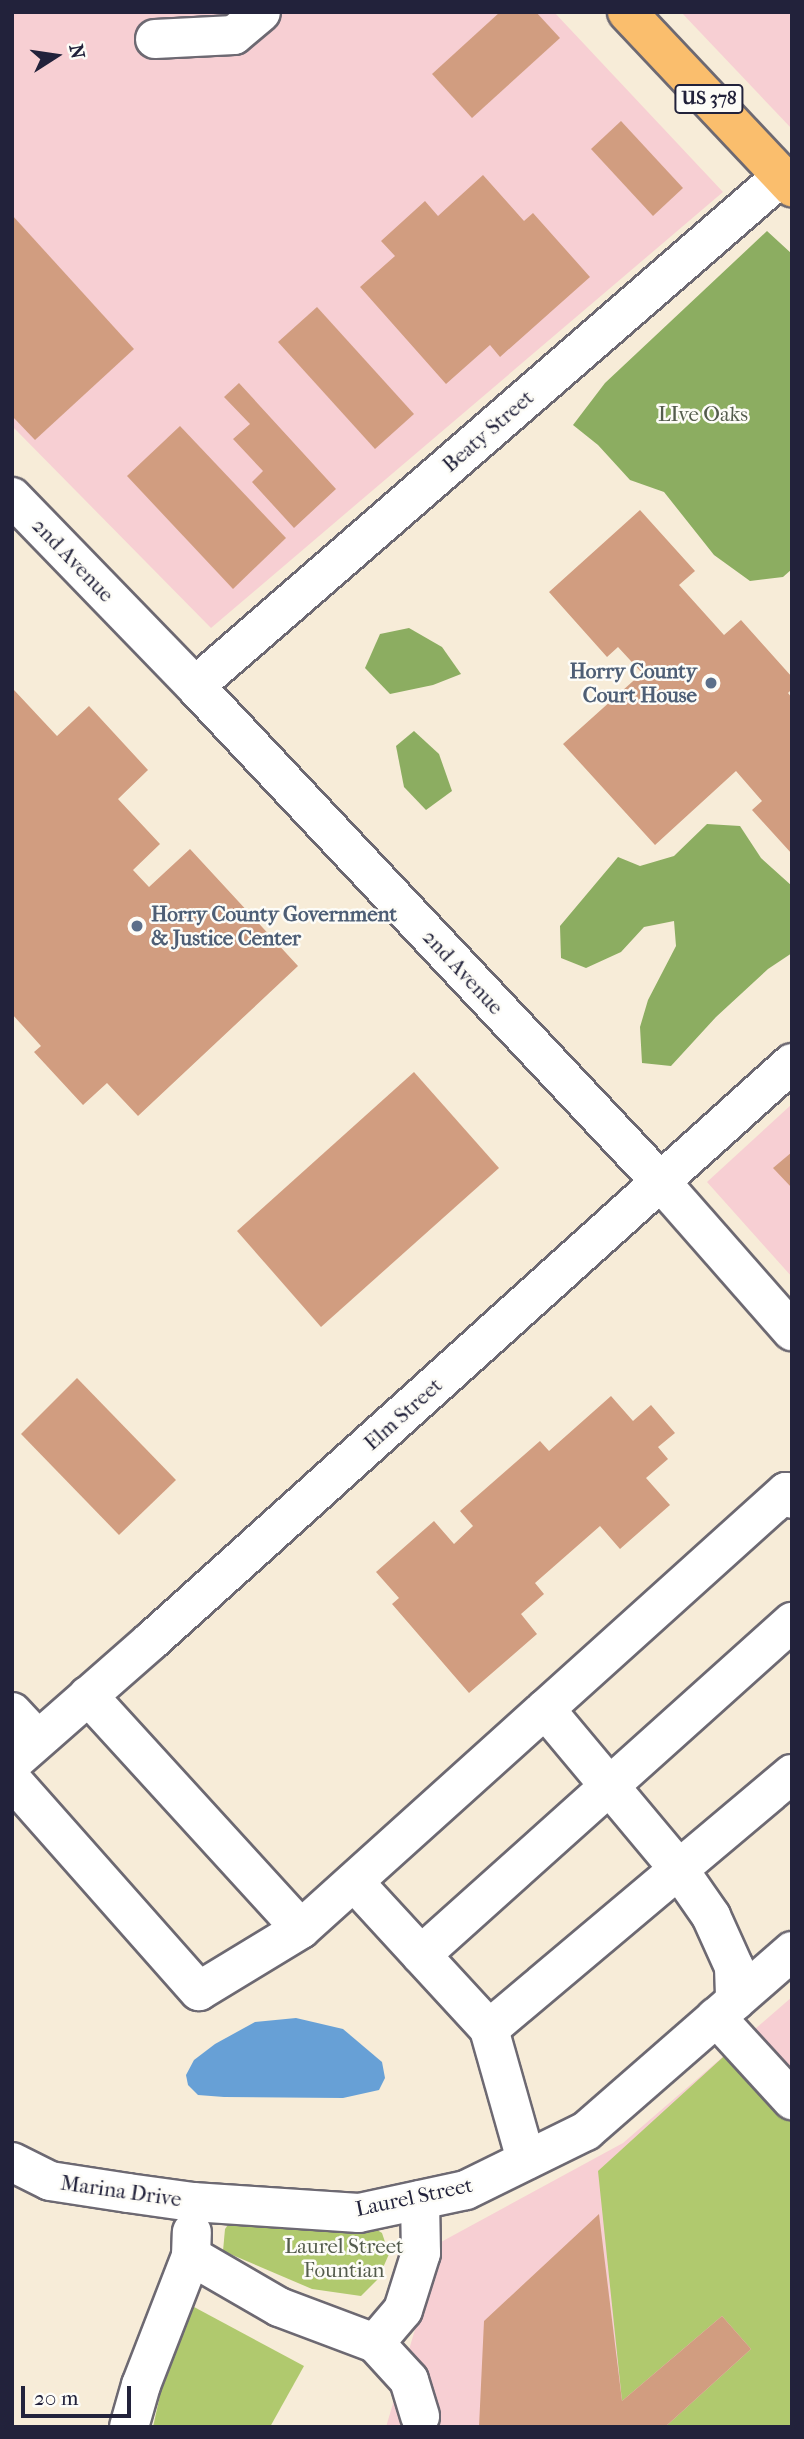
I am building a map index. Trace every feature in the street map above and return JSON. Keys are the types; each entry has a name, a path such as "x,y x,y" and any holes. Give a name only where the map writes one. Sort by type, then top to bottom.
{"main road":[{"name":"US 378","path":"627,12 787,181"}],"street":[{"path":"155,39 234,35 261,12"},
{"name":"Beaty Street","path":"195,686 787,181"},
{"name":"2nd Avenue","path":"12,497 195,686 660,1181 792,1331"},
{"name":"Elm Street","path":"21,1738 88,1696 792,1063"},
{"path":"12,1780 199,1991 302,1930 786,1492 792,1499"},
{"path":"421,1955 792,1622"},
{"path":"88,1696 302,1930"},
{"path":"545,1709 677,1867 711,1916 734,1967 725,2009 792,2100"},
{"path":"489,2029 677,1867 792,1774"},
{"path":"354,1882 489,2029 526,2160"},
{"name":"Laurel Street","path":"192,2202 359,2213 466,2190 586,2131 792,1951"},
{"name":"Marina Drive","path":"12,2162 50,2181 192,2202"},
{"path":"375,2343 403,2310 418,2265 421,2253 420,2200"},
{"path":"129,2427 141,2385 191,2256 192,2202"},
{"path":"191,2256 279,2307 375,2343 409,2380 420,2416"}],"shaded area":[{"path":"12,12 554,12 723,192 211,628 12,426"},
{"path":"681,12 792,12 792,129"},
{"path":"792,1104 792,1277 707,1182"},
{"path":"792,1997 792,2427 386,2427 441,2242 623,2143"}],"green space":[{"name":"LIve Oaks","path":"767,231 792,254 792,569 783,577 750,581 714,555 664,492 630,480 598,445 573,425 605,383"},
{"path":"409,628 442,647 461,674 433,685 390,694 365,668 380,634"},
{"path":"414,731 439,754 452,791 426,810 404,787 396,746"},
{"path":"707,824 740,826 761,858 792,886 792,953 768,969 716,1017 671,1066 642,1063 640,1027 648,1000 676,946 674,921 644,927 621,952 586,968 561,958 560,926 618,857 640,866 674,856"},
{"path":"744,2038 792,2108 792,2427 665,2427 751,2349 722,2316 622,2401 598,2171"},
{"name":"Laurel Street Fountian","path":"233,2218 366,2223 382,2233 389,2254 378,2279 361,2296 312,2289 223,2251 225,2229"},
{"path":"181,2300 304,2366 270,2427 153,2427"}],"water":[{"path":"296,2018 343,2029 382,2062 385,2078 379,2090 343,2098 224,2097 198,2095 188,2085 186,2075 194,2060 215,2044 255,2022"}],"building":[{"path":"500,12 536,12 560,38 472,118 432,74"},
{"path":"621,121 683,188 653,216 591,149"},
{"path":"483,175 524,221 533,213 590,277 500,357 490,345 446,384 360,287 395,256 381,241 425,201 438,216"},
{"path":"12,215 134,349 35,440 12,416"},
{"path":"317,307 414,414 375,449 278,342"},
{"path":"239,383 336,489 294,528 252,482 263,471 233,439 250,424 224,397"},
{"path":"180,426 286,538 233,589 127,476"},
{"name":"Horry County Court House","path":"640,510 695,571 679,585 724,635 741,620 792,677 792,689 788,693 792,698 792,854 752,810 762,801 736,771 655,845 563,744 642,673 618,647 607,657 549,592"},
{"name":"Horry County Government & Justice Center","path":"14,690 57,736 89,706 148,770 118,799 160,844 133,870 149,887 190,849 298,966 138,1116 107,1083 83,1105 34,1052 41,1046 12,1014"},
{"path":"414,1072 499,1168 321,1327 237,1231"},
{"path":"792,1152 792,1188 773,1168"},
{"path":"77,1378 176,1480 119,1535 21,1434"},
{"path":"611,1396 633,1421 651,1405 675,1433 658,1447 668,1459 646,1478 670,1505 620,1549 600,1526 535,1583 544,1594 521,1614 537,1634 469,1693 392,1604 399,1598 376,1572 434,1521 454,1544 473,1526 460,1511 540,1441 549,1451"},
{"path":"599,2214 622,2401 722,2316 751,2349 665,2427 479,2427 484,2321"}],"place":[{"name":"Horry County Court House","path":"711,683"},
{"name":"Horry County Government & Justice Center","path":"137,926"}]}
